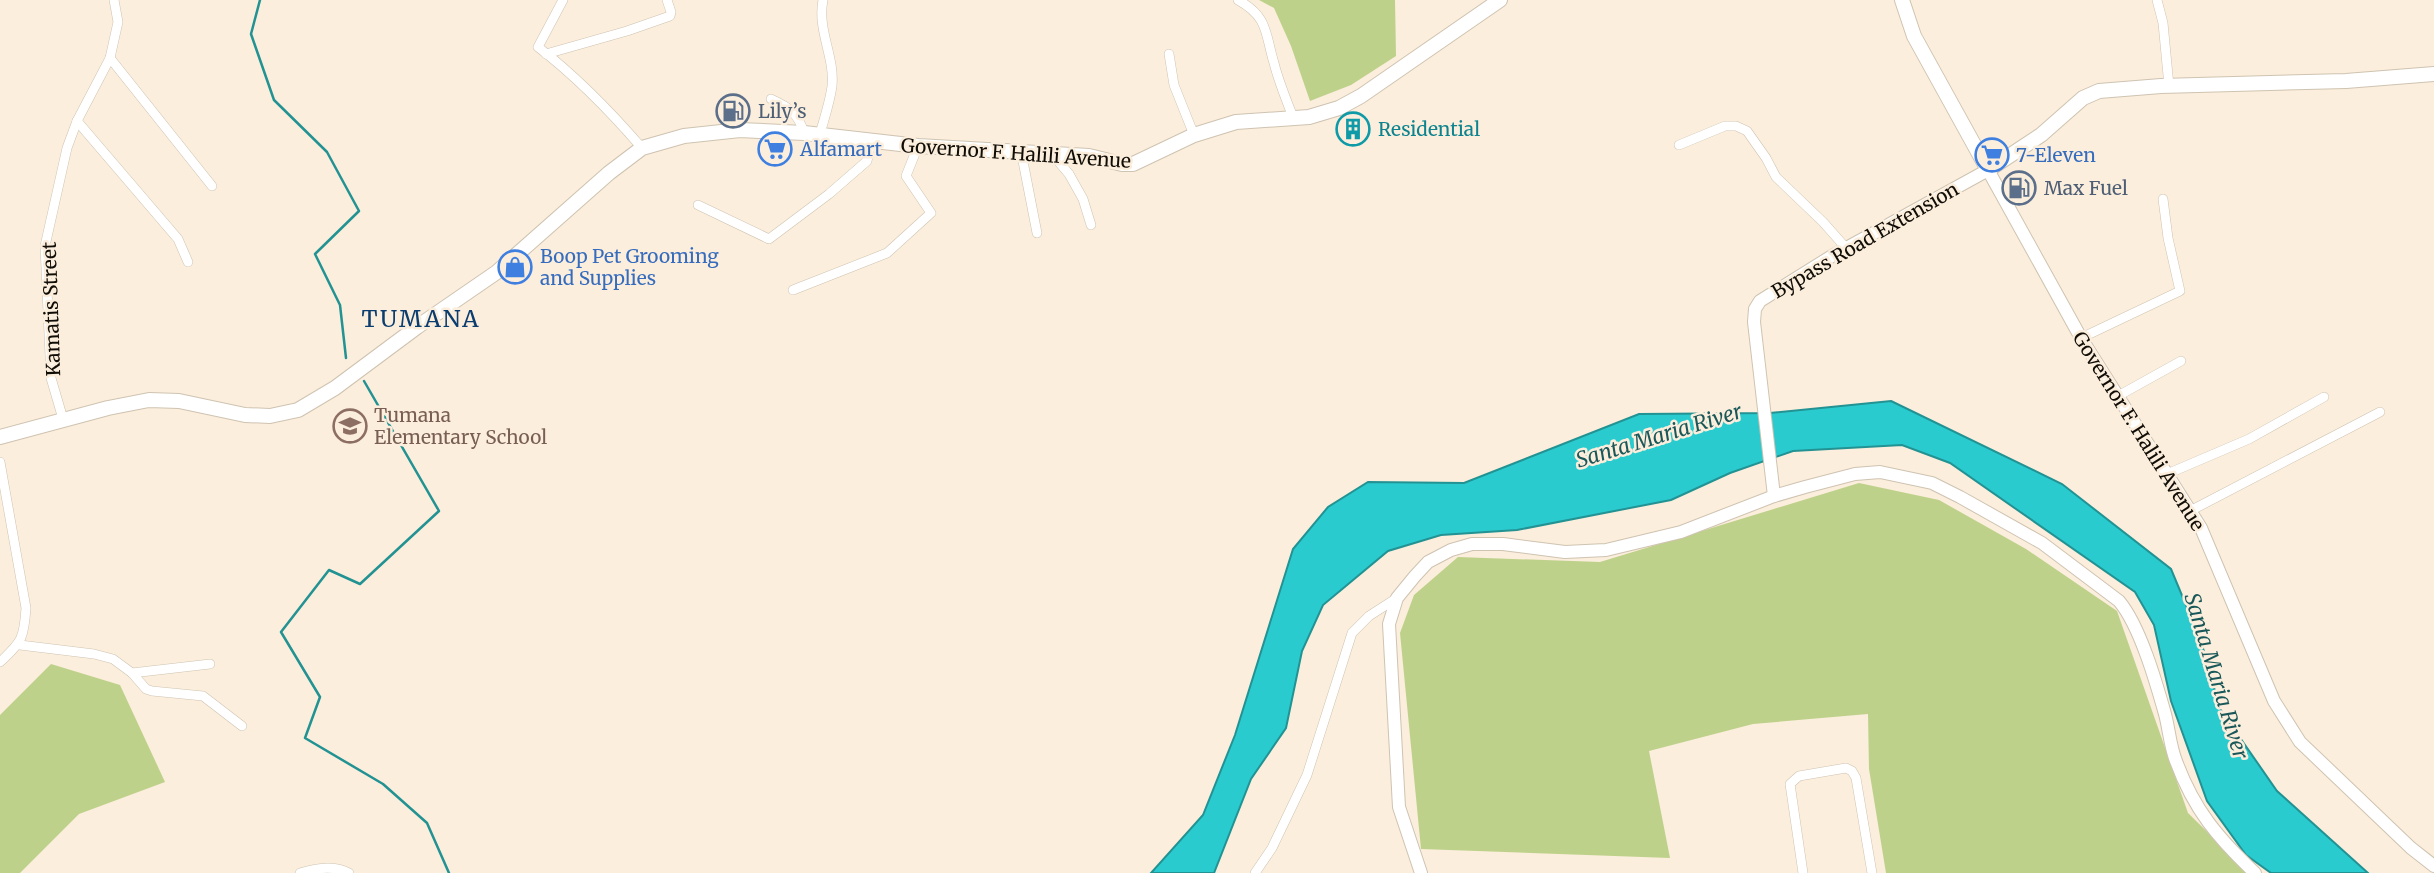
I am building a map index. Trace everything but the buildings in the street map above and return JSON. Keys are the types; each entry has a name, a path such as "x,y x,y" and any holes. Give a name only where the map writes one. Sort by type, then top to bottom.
{"main road":[{"name":"Governor F. Halili Avenue","path":"0,437 62,419 149,400 179,401 245,415 270,416 298,410 335,388 497,272 609,173 642,148 684,136 740,130 820,134 918,146 1089,156 1133,164 1194,135 1236,122 1257,119 1294,120 1324,113 1361,96 1500,0"},
{"name":"Governor F. Halili Avenue","path":"1902,0 1914,36 1988,170"},
{"name":"Bypass Road Extension","path":"1988,170 2041,135 2083,98 2099,91 2434,74"}],"street":[{"name":"Kamatis Street","path":"62,419 51,378 45,246 67,148 77,121 110,58 118,22 114,0"},
{"path":"563,0 538,47 602,103 642,148"},
{"path":"546,54 627,32 670,16 667,0"},
{"path":"820,134 832,86 830,58 822,30 823,0"},
{"path":"1238,0 1252,7 1263,23 1269,36 1276,71 1294,120"},
{"path":"2157,0 2164,23 2169,86"},
{"path":"1168,54 1174,85 1194,135"},
{"path":"110,58 212,186"},
{"path":"771,99 787,106 799,117 804,133"},
{"path":"77,121 178,239 188,262"},
{"path":"1679,145 1725,126 1736,125 1746,131 1776,177 1846,248"},
{"path":"698,205 769,239 829,194 867,161 871,142"},
{"path":"793,290 887,253 931,213 906,176 918,146"},
{"path":"1021,151 1037,233"},
{"path":"1052,154 1069,174 1083,199 1091,225"},
{"name":"Bypass Road Extension","path":"1774,495 1754,322 1755,309 1760,301 1846,248 1988,170"},
{"name":"Governor F. Halili Avenue","path":"1988,170 2081,338 2200,528 2274,701 2300,741 2411,848 2434,866"},
{"path":"2081,338 2180,291 2168,238 2163,199"},
{"path":"2118,396 2181,361"},
{"path":"2167,474 2249,439 2324,397"},
{"path":"2190,511 2380,412"},
{"path":"0,463 26,608 25,631 20,645 0,662"},
{"path":"1255,873 1272,848 1307,775 1352,633 1369,616 1397,597 1428,562 1451,550 1472,544 1503,544 1565,552 1606,550 1681,532 1774,495 1855,474 1880,472 1932,484 1960,497 2042,543 2119,601 2128,612 2165,714 2175,758 2194,801 2220,839 2255,873"},
{"path":"1397,597 1389,624 1399,807 1422,873"},
{"path":"20,645 94,654 113,659 132,673 146,689 203,696 242,726"},
{"path":"132,673 210,664"},
{"path":"1803,873 1790,784 1798,776 1846,768 1852,771 1856,778 1872,873"},
{"path":"300,873 316,868 341,869 349,873"}],"green space":[{"path":"1259,0 1395,0 1396,56 1351,85 1310,101 1291,46 1274,8"},
{"path":"1859,483 1939,500 2026,549 2117,611 2188,813 2249,873 1886,873 1869,769 1868,714 1753,724 1649,751 1670,858 1421,849 1400,633 1414,595 1458,557 1600,562"},
{"path":"51,664 120,685 165,782 79,814 20,873 0,873 0,715"}],"water":[{"name":"Santa Maria River","path":"1891,401 2062,484 2171,569 2201,641 2220,709 2277,791 2368,873 2271,873 2246,855 2207,801 2171,701 2154,625 2135,592 1950,463 1902,445 1793,451 1730,473 1671,500 1517,530 1441,535 1388,551 1323,605 1302,651 1286,728 1251,779 1214,873 1151,873 1203,815 1235,735 1293,549 1328,507 1368,482 1464,483 1639,414 1770,413"}],"waterway":[{"path":"260,0 251,34 274,100 327,152 359,211 315,254 340,305 346,358"},
{"path":"364,381 439,511 360,584 329,570 281,632 320,697 305,738 383,784 427,823 449,873"}],"place":[{"name":"Lily’s","path":"733,111"},
{"name":"Residential","path":"1353,129"},
{"name":"Alfamart","path":"775,149"},
{"name":"7-Eleven","path":"1992,155"},
{"name":"Max Fuel","path":"2019,188"},
{"name":"Boop Pet Grooming and Supplies","path":"515,267"},
{"name":"Tumana Elementary School","path":"350,426"}],"district":[{"name":"TUMANA","path":"421,319"}]}
